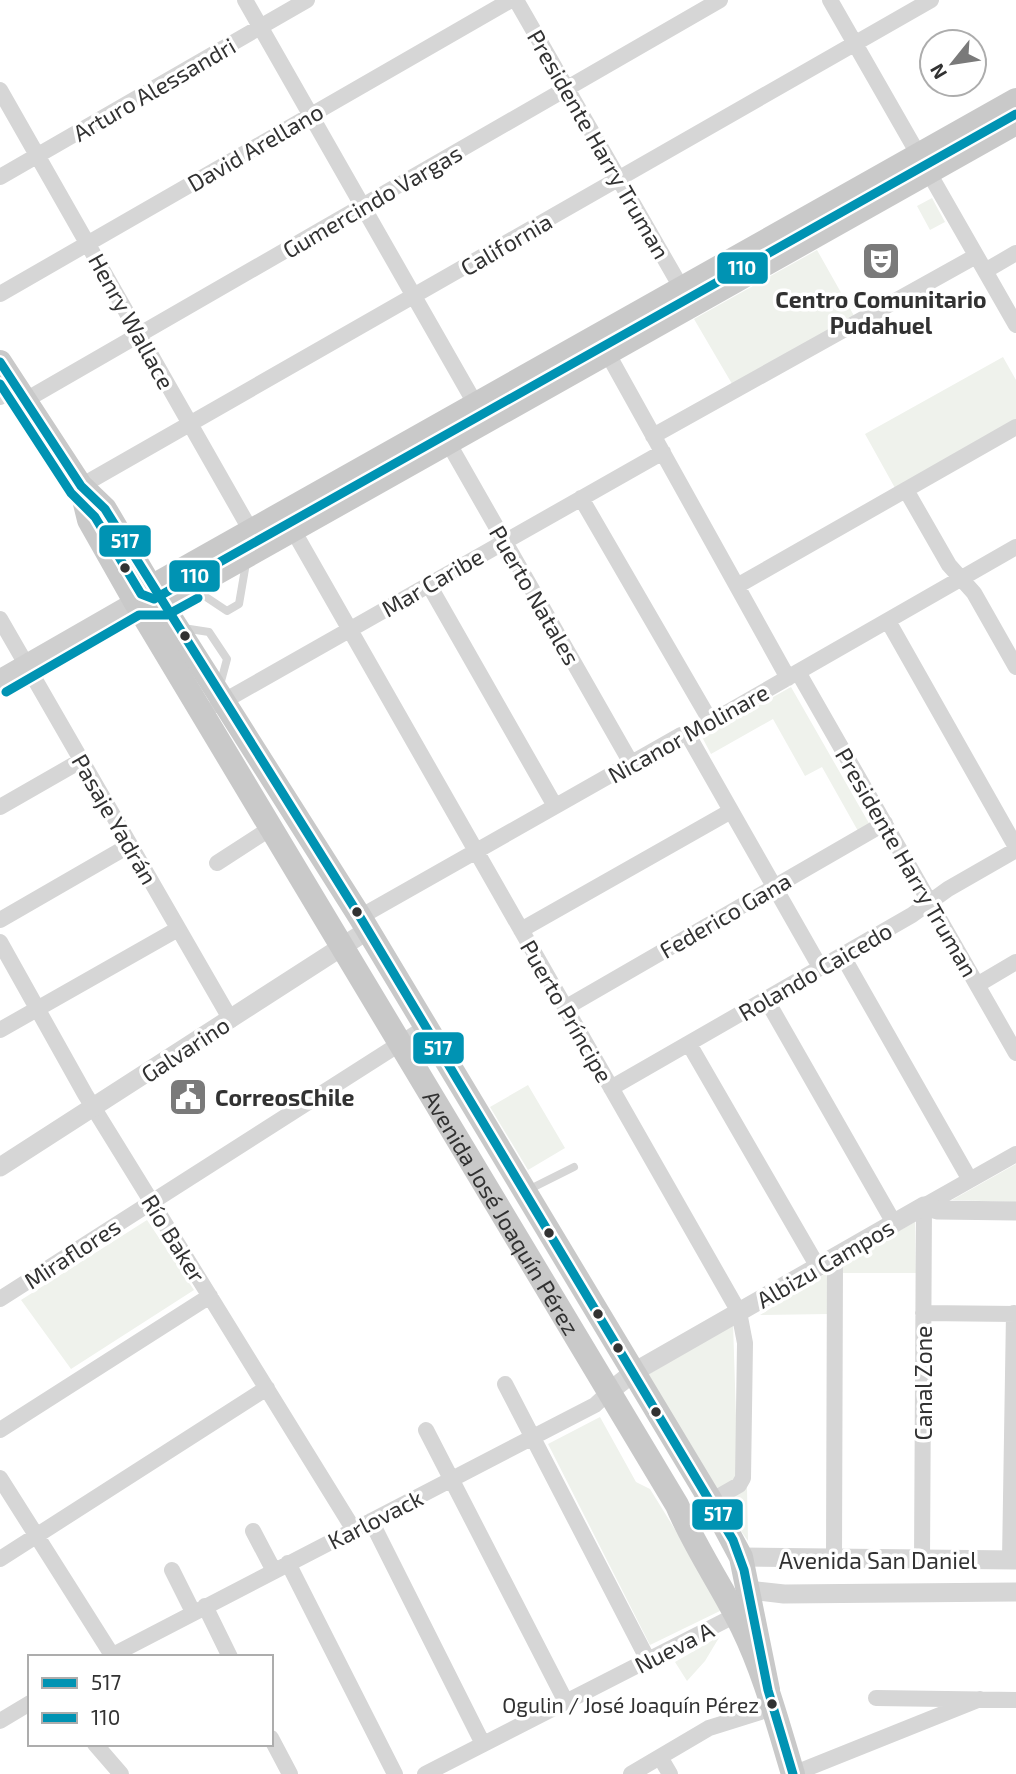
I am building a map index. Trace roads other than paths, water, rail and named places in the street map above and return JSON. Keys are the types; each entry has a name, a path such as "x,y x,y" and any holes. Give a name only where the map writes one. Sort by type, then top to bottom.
{"main road":[{"path":"0,681 150,598 251,531 443,434 924,164 1016,100"},
{"path":"150,598 191,588 293,530 443,434 476,405 603,344 682,289 924,164 1016,123"},
{"name":"Avenida José Joaquín Pérez","path":"0,362 13,395 81,486 89,520 150,598 178,627 364,924 711,1501 741,1558 771,1699 793,1774"},
{"name":"Avenida José Joaquín Pérez","path":"150,598 203,713 677,1505 691,1537 736,1615 771,1699"},
{"path":"475,1168 502,1152"},
{"path":"677,1505 695,1525 722,1569 748,1590"}],"street":[{"path":"245,0 476,405"},
{"name":"Arturo Alessandri","path":"0,177 307,0"},
{"name":"Presidente Harry Truman","path":"513,0 682,289"},
{"name":"David Arellano","path":"0,294 513,0"},
{"name":"Gumercindo Vargas","path":"13,395 140,334 720,0"},
{"path":"830,0 1016,325"},
{"name":"California","path":"81,486 931,0"},
{"name":"Henry Wallace","path":"0,90 251,531"},
{"path":"985,271 1016,253"},
{"path":"653,436 976,256"},
{"name":"Presidente Harry Truman","path":"603,344 737,586 885,823 1016,1053"},
{"path":"737,586 1016,427"},
{"name":"Puerto Natales","path":"443,434 631,763"},
{"name":"Mar Caribe","path":"203,713 221,696 350,629 663,452"},
{"path":"906,490 949,565 974,593 1016,667"},
{"path":"581,498 711,722"},
{"name":"Puerto Príncipe","path":"293,530 739,1312 745,1343 743,1478 739,1485 711,1501"},
{"path":"246,556 251,531"},
{"name":"Nicanor Molinare","path":"364,924 476,851 681,735 688,735 1016,547"},
{"path":"429,585 555,806"},
{"name":"Pasaje Yadrán","path":"0,619 231,1020"},
{"path":"888,621 1016,849"},
{"path":"688,735 820,967"},
{"path":"0,807 82,760"},
{"path":"522,930 731,811"},
{"name":"Federico Gana","path":"565,1008 885,823"},
{"path":"217,863 271,828"},
{"path":"0,920 130,845"},
{"name":"Rolando Caicedo","path":"611,1088 842,955 1016,849"},
{"name":"Galvarino","path":"0,1167 344,946 364,924"},
{"path":"0,1030 178,929"},
{"name":"Río Baker","path":"0,942 93,1107 354,1530"},
{"path":"842,955 970,1180"},
{"path":"977,985 1016,962"},
{"path":"766,999 894,1223"},
{"name":"Miraflores","path":"0,1299 426,1027"},
{"path":"689,1044 827,1262 834,1560"},
{"name":"Albizu Campos","path":"634,1372 1016,1154"},
{"path":"924,1206 938,1210 1016,1211"},
{"name":"Canal Zone","path":"922,1560 924,1206"},
{"path":"0,1430 210,1296"},
{"path":"923,1313 1015,1314 1013,1560"},
{"name":"Karlovack","path":"112,1655 595,1405 634,1372"},
{"path":"505,1384 648,1660"},
{"path":"0,1559 267,1388"},
{"path":"426,1430 566,1702"},
{"path":"0,1478 109,1655"},
{"path":"370,1521 483,1744"},
{"path":"253,1531 281,1567 395,1774"},
{"name":"Avenida San Daniel","path":"741,1558 1013,1560"},
{"path":"172,1570 229,1655"},
{"name":"Avenida San Daniel","path":"748,1590 784,1594 1016,1592"},
{"name":"Nueva A","path":"425,1774 736,1615"},
{"path":"876,1698 1016,1700"},
{"path":"631,1774 709,1728 771,1699"},
{"path":"793,1774 980,1699"},
{"path":"0,1721 28,1704"},
{"path":"273,1742 289,1774"},
{"path":"97,1746 121,1774"},
{"path":"660,1757 670,1774"}],"lane":[{"path":"191,588 227,611 233,612 240,604 246,556"},
{"path":"178,627 209,632 221,646 227,659 221,696"},
{"path":"526,1191 574,1167"}],"place":[{"name":"Centro Comunitario Pudahuel","path":"881,261"},
{"name":"CorreosChile","path":"188,1097"},
{"name":"Ogulin / José Joaquín Pérez","path":"772,1704"}]}
